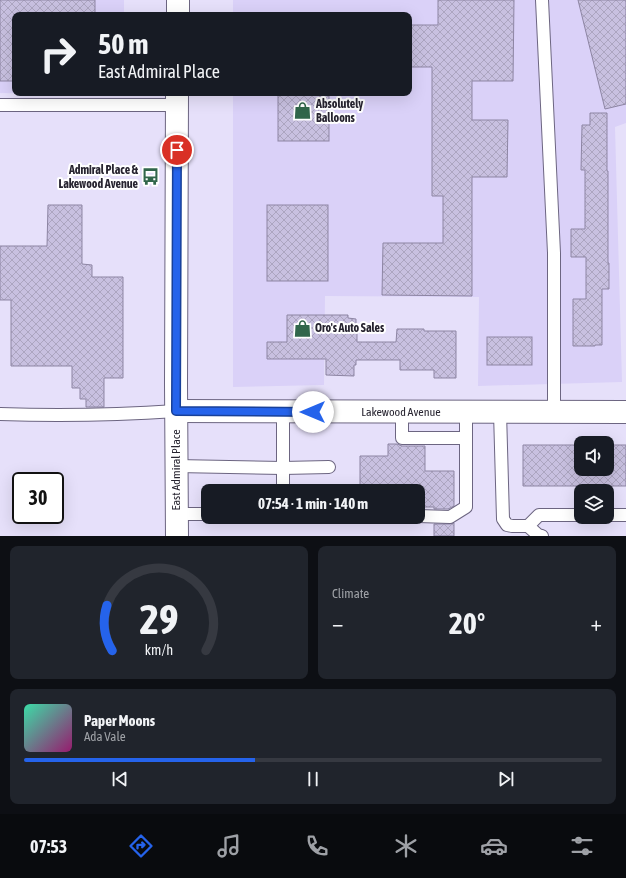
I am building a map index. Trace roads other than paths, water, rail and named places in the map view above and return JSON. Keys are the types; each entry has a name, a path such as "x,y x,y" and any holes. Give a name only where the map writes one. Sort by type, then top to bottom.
{"street":[{"path":"178,0 178,12"},
{"name":"East Admiral Place","path":"176,536 177,99"},
{"name":"Lakewood Avenue","path":"176,411 626,412"}],"lane":[{"path":"542,0 554,253 554,412"},
{"path":"0,105 177,99"},
{"path":"0,414 128,414 176,411"},
{"path":"283,412 283,484"},
{"path":"402,412 402,438 465,438"},
{"path":"425,516 450,517 466,507 466,412"},
{"path":"500,412 503,519 507,525 528,526 539,515 574,515"},
{"path":"176,466 283,468 329,467"},
{"path":"177,514 201,514"},
{"path":"614,515 626,515"},
{"path":"528,526 538,536 542,536"}],"place":[{"name":"Absolutely Balloons","path":"303,111"},
{"name":"Admiral Place & Lakewood Avenue","path":"151,177"},
{"name":"Oro's Auto Sales","path":"302,328"}]}
